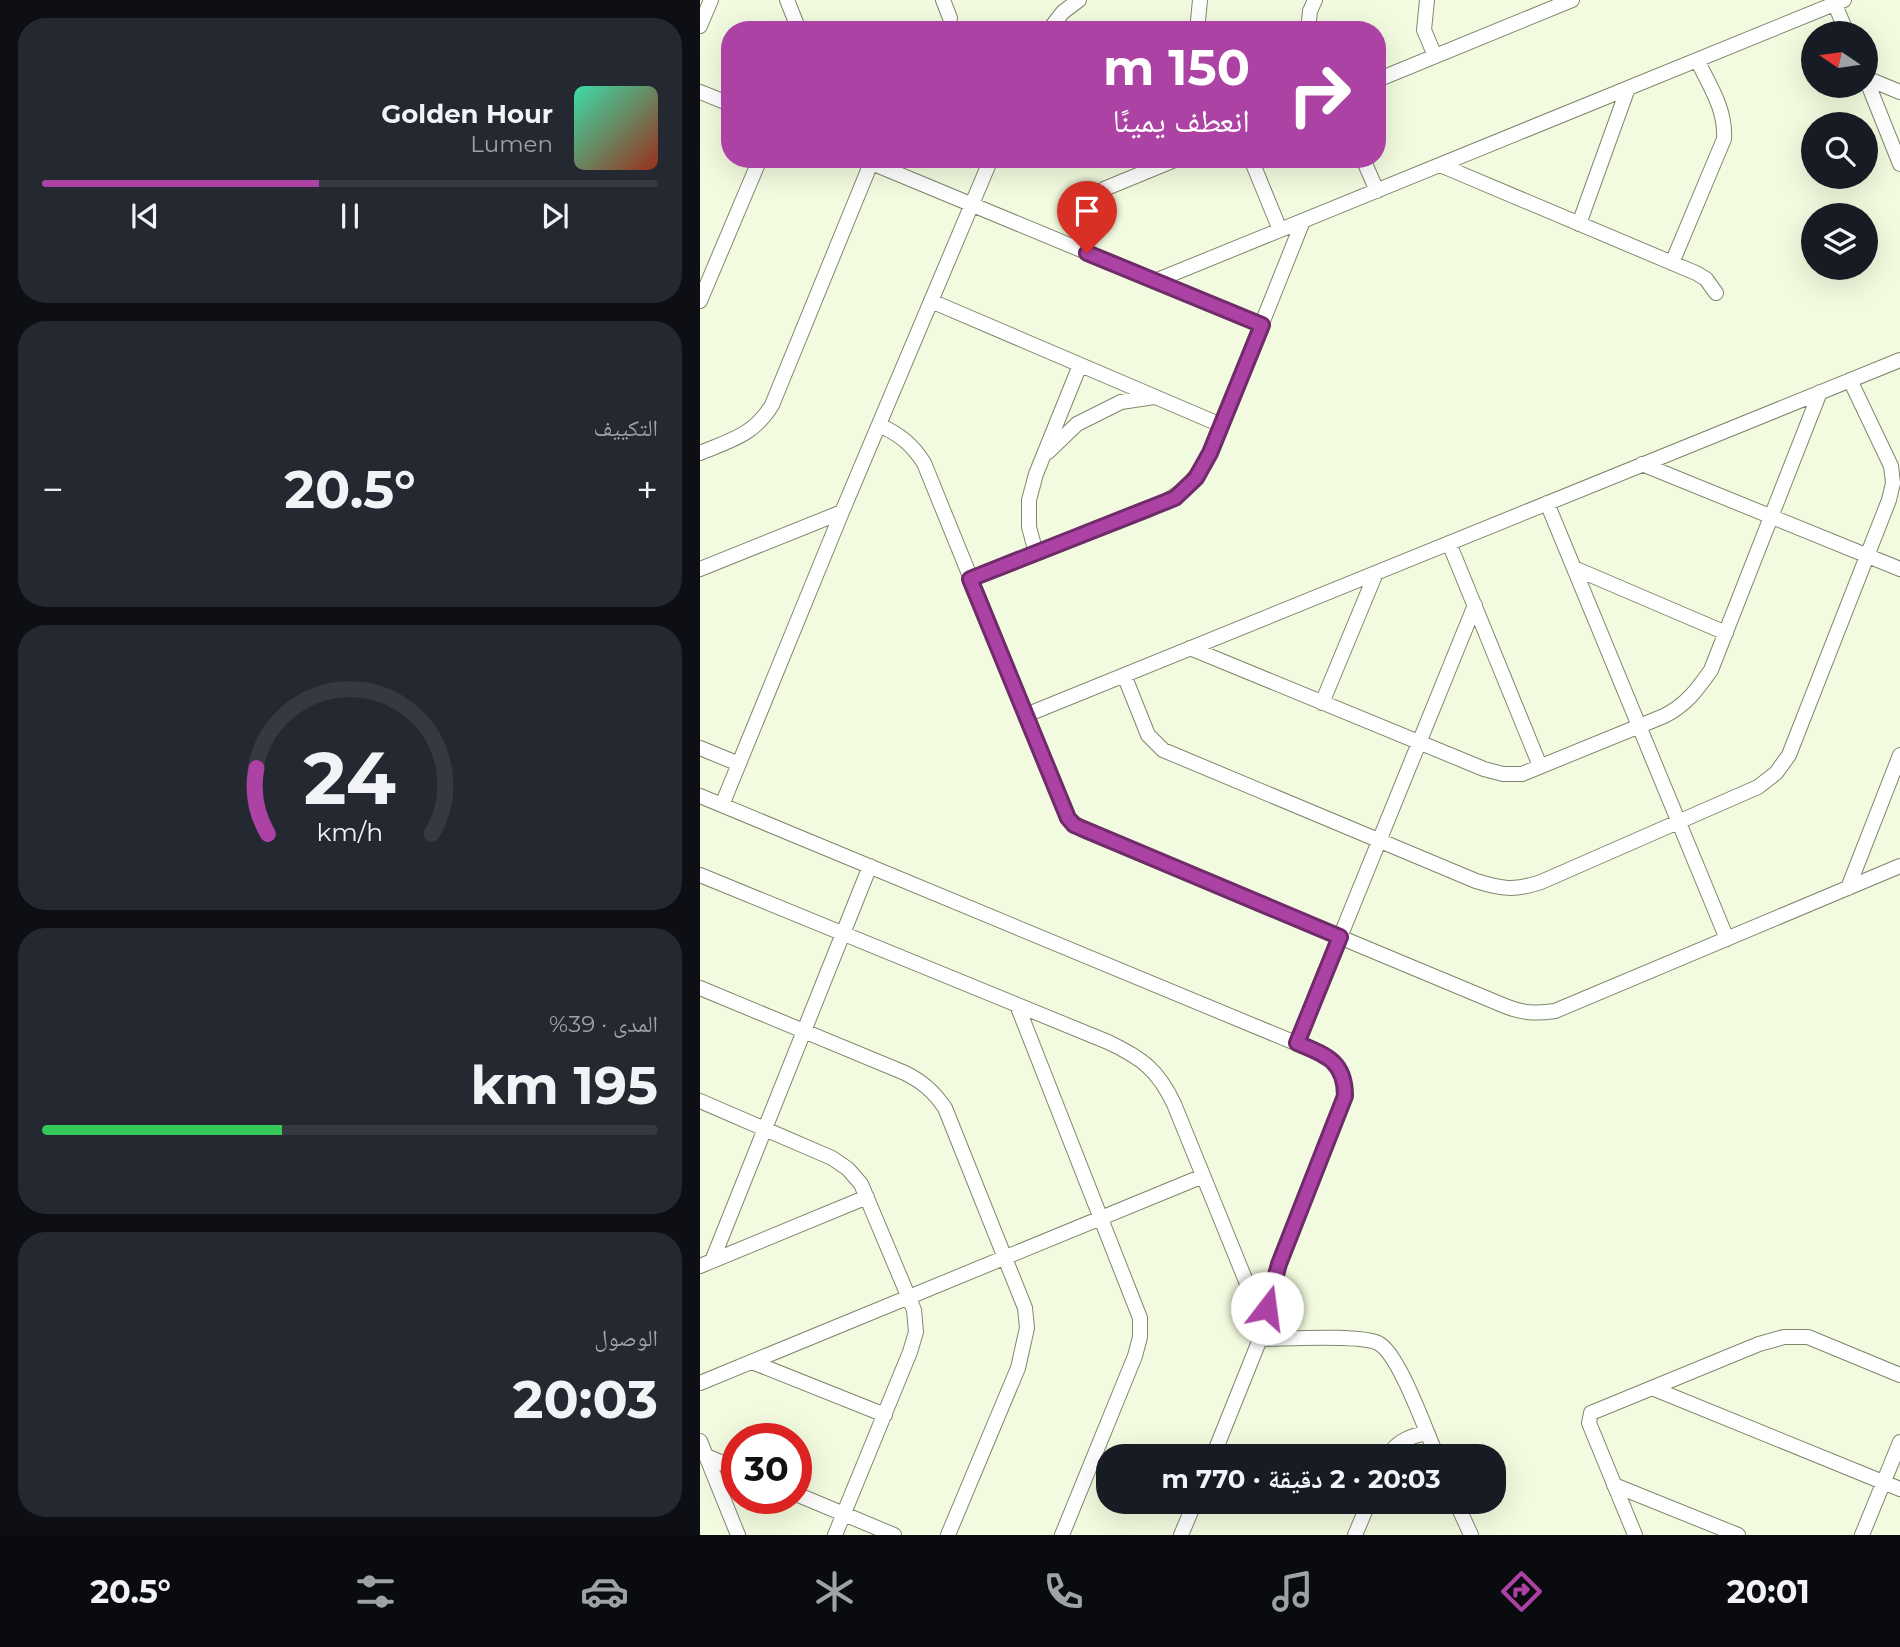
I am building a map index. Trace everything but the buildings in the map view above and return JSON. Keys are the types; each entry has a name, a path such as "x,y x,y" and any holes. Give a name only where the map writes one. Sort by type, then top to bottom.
{"street":[{"path":"700,26 711,0"},
{"path":"787,0 795,21"},
{"path":"943,0 950,18"},
{"path":"1056,21 1079,0"},
{"path":"1198,21 1200,0"},
{"path":"1309,21 1315,0"},
{"path":"1427,0 1424,30 1435,56"},
{"path":"1386,76 1572,0"},
{"path":"1155,281 1838,1 1844,21"},
{"path":"1672,263 1724,139 1725,124 1721,108 1698,60"},
{"path":"1878,83 1900,92"},
{"path":"1579,224 1628,88"},
{"path":"700,92 721,100"},
{"path":"1874,98 1900,164"},
{"path":"1440,165 1672,263 1706,279 1716,293"},
{"path":"700,301 756,168"},
{"path":"700,453 754,429 772,405 863,168"},
{"path":"883,168 1262,325"},
{"path":"722,805 987,168"},
{"path":"1104,189 1155,168"},
{"path":"1255,168 1280,230"},
{"path":"1367,168 1377,191"},
{"path":"970,579 1175,498 1196,478 1210,453 1303,220"},
{"path":"931,301 1221,425"},
{"path":"1026,715 1900,360"},
{"path":"1036,553 1029,527 1029,500 1080,365"},
{"path":"1124,675 1148,735 1163,750 1476,881 1500,888 1520,889 1541,882 1758,787 1776,773 1789,755 1889,500 1893,483 1891,467 1850,380"},
{"path":"1190,648 1484,769 1503,774 1522,774 1682,707 1690,698 1711,670 1820,392"},
{"path":"1044,456 1076,424 1121,402 1155,397"},
{"path":"879,425 897,433 913,446 924,463 1068,818 1074,825 1521,1012 1538,1014 1555,1011 1900,866"},
{"path":"1642,464 1900,569"},
{"path":"1547,503 1727,939"},
{"path":"700,569 842,512"},
{"path":"1449,543 1541,766"},
{"path":"1574,568 1726,633"},
{"path":"1322,703 1376,573"},
{"path":"1297,1043 1475,605"},
{"path":"700,748 739,764"},
{"path":"1848,887 1900,755"},
{"path":"700,796 1333,1060 1341,1071 1345,1096 1279,1264 1260,1339 1218,1444"},
{"path":"706,1263 765,1129 870,866"},
{"path":"700,875 1108,1042 1149,1065 1164,1083 1263,1323"},
{"path":"700,988 905,1073 935,1093 946,1108 1025,1308 1027,1328 1018,1368 948,1535"},
{"path":"1017,1005 1140,1318 1140,1337 1135,1356 1062,1535"},
{"path":"700,1101 832,1158 848,1168 861,1184 914,1310 916,1332 910,1352 835,1535"},
{"path":"700,1383 1203,1176"},
{"path":"706,1263 867,1198"},
{"path":"1635,1535 1589,1423 1589,1416 1594,1411 1759,1344 1783,1337 1808,1337 1900,1375"},
{"path":"1260,1339 1361,1339 1380,1343 1394,1357 1432,1444"},
{"path":"752,1362 885,1415"},
{"path":"1652,1388 1900,1489"},
{"path":"1398,1444 1413,1435 1427,1433"},
{"path":"700,1441 738,1535"},
{"path":"1862,1535 1900,1442"},
{"path":"706,1456 721,1462"},
{"path":"1614,1485 1738,1535"},
{"path":"812,1501 894,1535"},
{"path":"1181,1535 1190,1514"},
{"path":"1355,1535 1363,1514"},
{"path":"1462,1514 1471,1535"}],"route":[{"path":"1087,253 1262,325 1210,453 1196,478 1175,498 970,579 1068,818 1074,825 1340,937 1297,1043 1333,1060 1345,1083 1345,1096 1279,1264 1267,1308"}]}
